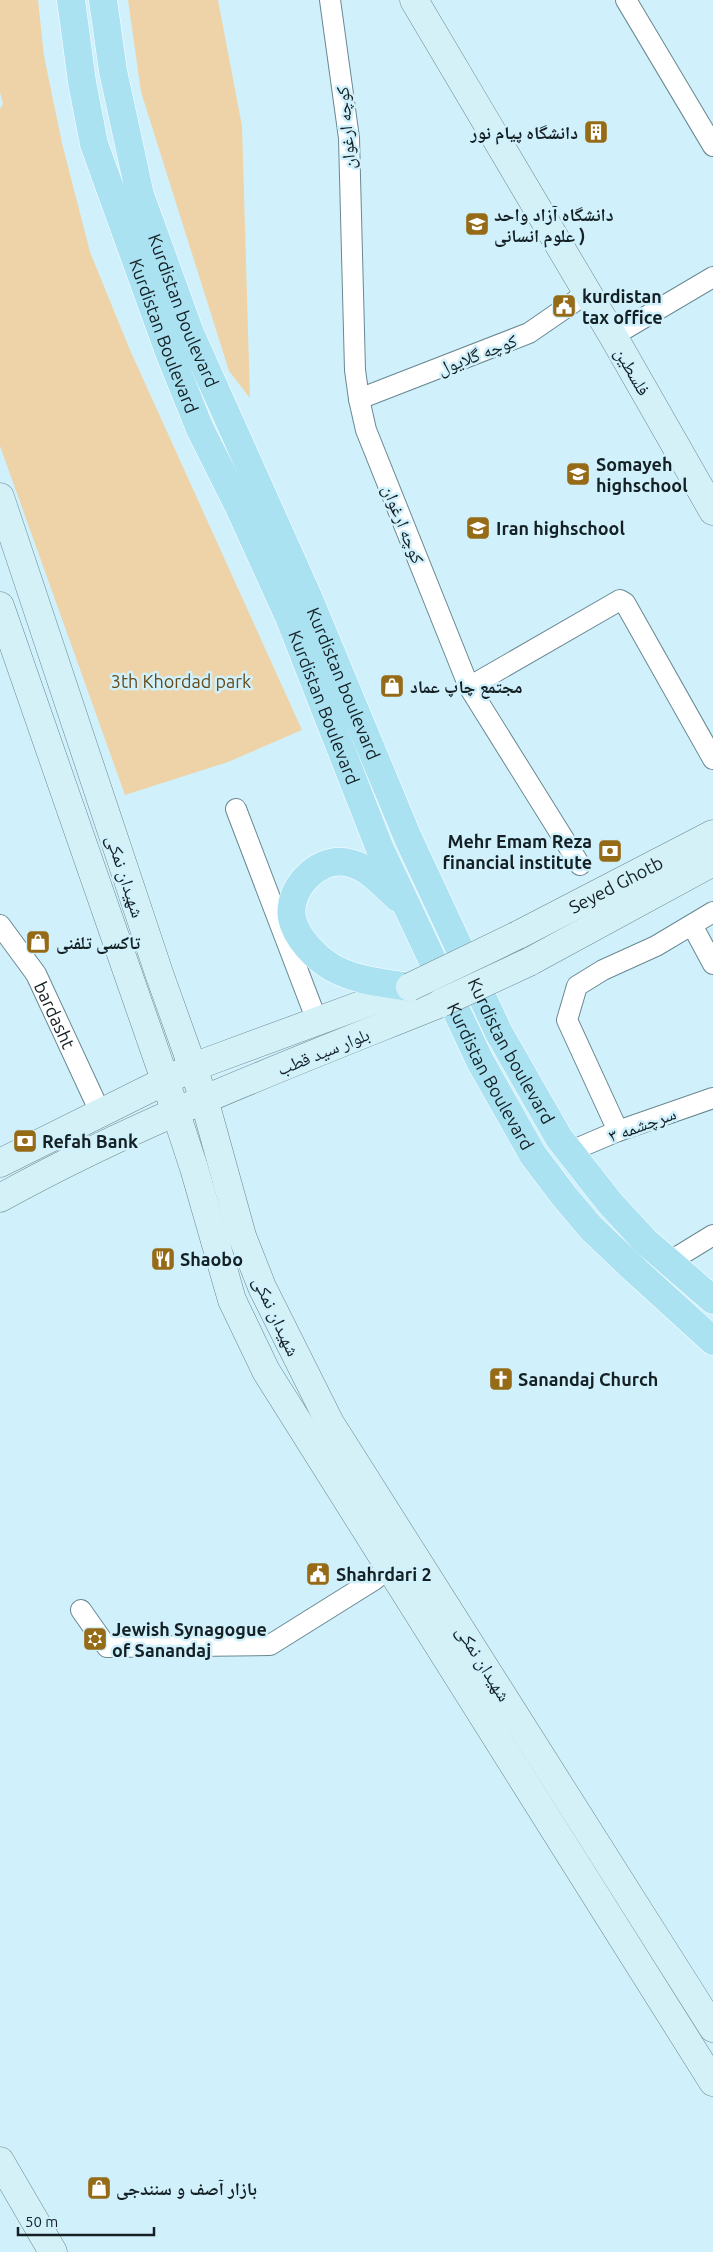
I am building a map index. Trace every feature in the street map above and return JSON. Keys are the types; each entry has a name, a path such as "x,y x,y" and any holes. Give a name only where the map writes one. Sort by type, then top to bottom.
{"main road":[{"name":"Kurdistan Boulevard","path":"71,0 94,144 143,285 200,429 240,507 289,618 380,848 444,992 524,1139 564,1196 591,1228 713,1341"},
{"name":"Kurdistan boulevard","path":"103,0 113,71 140,195 186,324 222,409 309,599 408,838 499,1033 529,1088 560,1138 610,1202 644,1241 713,1300"},
{"name":"فلسطین","path":"414,0 613,336 713,511"},
{"name":"شهیدان نمکی","path":"0,496 160,976 204,1099 242,1236 262,1287 330,1423 411,1548 713,2028"},
{"name":"شهیدان نمکی","path":"0,606 165,1080 232,1300 266,1371 713,2082"},
{"path":"68,805 99,794"},
{"name":"Seyed Ghotb","path":"410,987 518,935 713,834"},
{"path":"408,908 371,873 345,862 324,865 305,877 294,896 292,917 299,936 331,967 360,980 410,987"},
{"name":"Seyed Ghotb","path":"444,992 529,962 713,862"},
{"path":"444,992 472,974"},
{"name":"بلوار سید قطب","path":"0,1163 193,1066 410,987"},
{"name":"بلوار سید قطب","path":"0,1198 52,1169 444,992"},
{"path":"389,1568 411,1548"},
{"path":"0,2161 52,2252"},
{"path":"0,2190 36,2252"}],"street":[{"name":"کوچه ارغوان","path":"330,0 348,138 356,370 359,399 366,430 468,686 580,865"},
{"path":"626,0 713,146"},
{"path":"613,336 713,277"},
{"name":"کوچه گلایول","path":"359,399 529,333 587,292"},
{"path":"468,686 620,600 625,603 713,759"},
{"path":"236,809 317,1021"},
{"path":"618,1131 567,1020 577,986 604,970 656,946 713,912"},
{"path":"692,925 713,964"},
{"name":"bardasht","path":"0,926 36,974 100,1112"},
{"name":"سرچشمه ۳","path":"571,1151 618,1131 713,1098"},
{"path":"669,1262 713,1235"},
{"path":"81,1610 107,1646 270,1645 374,1580 389,1568"}],"green space":[{"name":"3th Khordad park","path":"0,0 38,0 44,56 62,143 90,252 130,350 302,730 228,762 125,795 0,446 0,109 3,104 0,92"},
{"path":"128,0 218,0 242,126 250,398 229,371 141,92"}],"place":[{"name":"دانشگاه پیام نور","path":"596,132"},
{"name":"دانشگاه آزاد واحد علوم انسانی )","path":"477,224"},
{"name":"kurdistan tax office","path":"564,306"},
{"name":"Somayeh highschool","path":"578,474"},
{"name":"Iran highschool","path":"478,528"},
{"name":"مجتمع چاپ عماد","path":"392,686"},
{"name":"Mehr Emam Reza financial institute","path":"610,851"},
{"name":"تاکسی تلفنی","path":"38,942"},
{"name":"Refah Bank","path":"25,1141"},
{"name":"Shaobo","path":"163,1259"},
{"name":"Sanandaj Church","path":"501,1379"},
{"name":"Shahrdari 2","path":"318,1574"},
{"name":"Jewish Synagogue of Sanandaj","path":"95,1639"},
{"name":"بازار آصف و سنندجی","path":"99,2188"}]}
